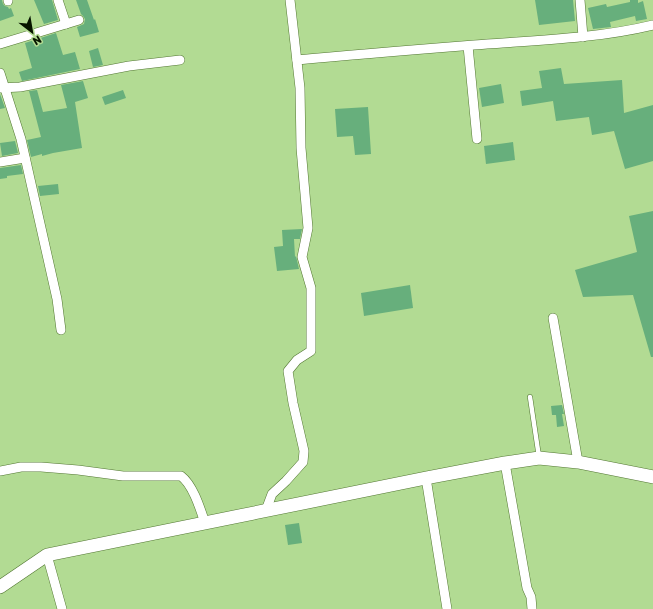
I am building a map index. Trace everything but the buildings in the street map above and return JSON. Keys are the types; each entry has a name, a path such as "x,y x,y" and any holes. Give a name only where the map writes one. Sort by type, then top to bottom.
{"street":[{"path":"58,0 66,24"},
{"path":"266,510 272,494 304,462 304,451 293,403 288,371 297,360 311,351 311,288 302,257 308,228 301,148 300,88 290,0"},
{"path":"580,0 583,37"},
{"path":"0,44 80,20"},
{"path":"297,60 583,37 638,29 653,25"},
{"path":"468,46 477,139"},
{"path":"2,88 20,87 130,66 180,60"},
{"path":"0,73 2,88 21,138 57,299 61,330"},
{"path":"0,162 25,158"},
{"path":"553,318 578,462"},
{"path":"0,587 48,555 505,463 539,458 578,462 653,477"},
{"path":"505,463 532,609"},
{"path":"0,472 21,467 41,467 123,476 181,476 185,479 192,490 205,523"},
{"path":"426,478 447,609"},
{"path":"48,555 62,609"}],"lane":[{"path":"530,396 539,458"}]}
